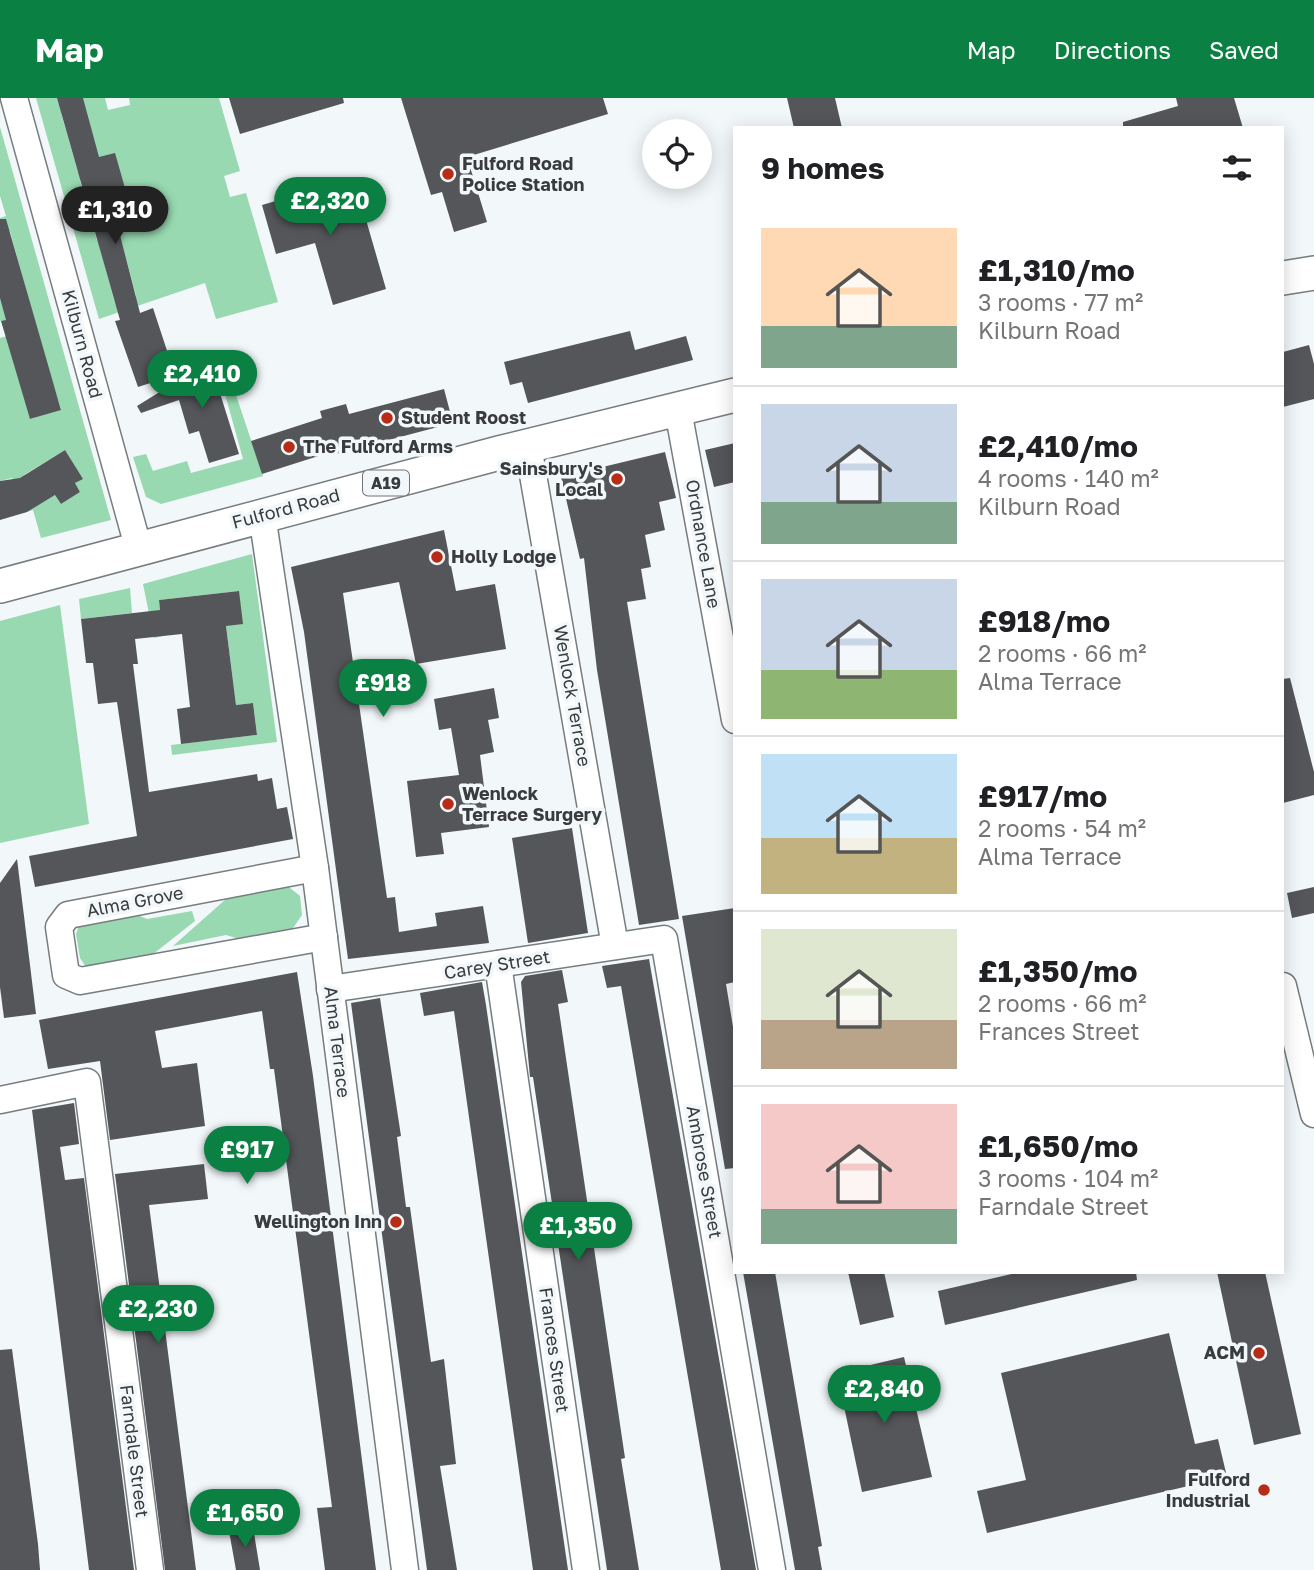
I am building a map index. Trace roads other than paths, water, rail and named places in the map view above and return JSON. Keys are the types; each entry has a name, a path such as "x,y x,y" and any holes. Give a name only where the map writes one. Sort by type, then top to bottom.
{"main road":[{"path":"1284,278 1314,273"},
{"name":"Fulford Road","path":"0,586 262,515 733,396"}],"street":[{"name":"Kilburn Road","path":"14,98 139,550"},
{"name":"Ordnance Lane","path":"678,410 733,709"},
{"name":"Wenlock Terrace","path":"528,446 615,946"},
{"name":"Alma Terrace","path":"262,515 315,868 405,1570"},
{"name":"Alma Grove","path":"315,868 68,915 59,927 66,975 80,981 324,937"},
{"name":"Carey Street","path":"330,989 664,939"},
{"name":"Ambrose Street","path":"664,939 772,1570"},
{"name":"Frances Street","path":"498,964 586,1570"},
{"path":"1284,990 1314,1114"},
{"name":"Farndale Street","path":"0,1100 87,1082 150,1570"}],"place":[{"name":"Fulford Road Police Station","path":"448,174"},
{"name":"Student Roost","path":"387,418"},
{"name":"The Fulford Arms","path":"289,447"},
{"name":"Sainsbury's Local","path":"617,479"},
{"name":"Holly Lodge","path":"437,557"},
{"name":"Wenlock Terrace Surgery","path":"448,804"},
{"name":"Wellington Inn","path":"396,1222"},
{"name":"ACM","path":"1259,1353"},
{"name":"Fulford Industrial","path":"1264,1490"}]}
